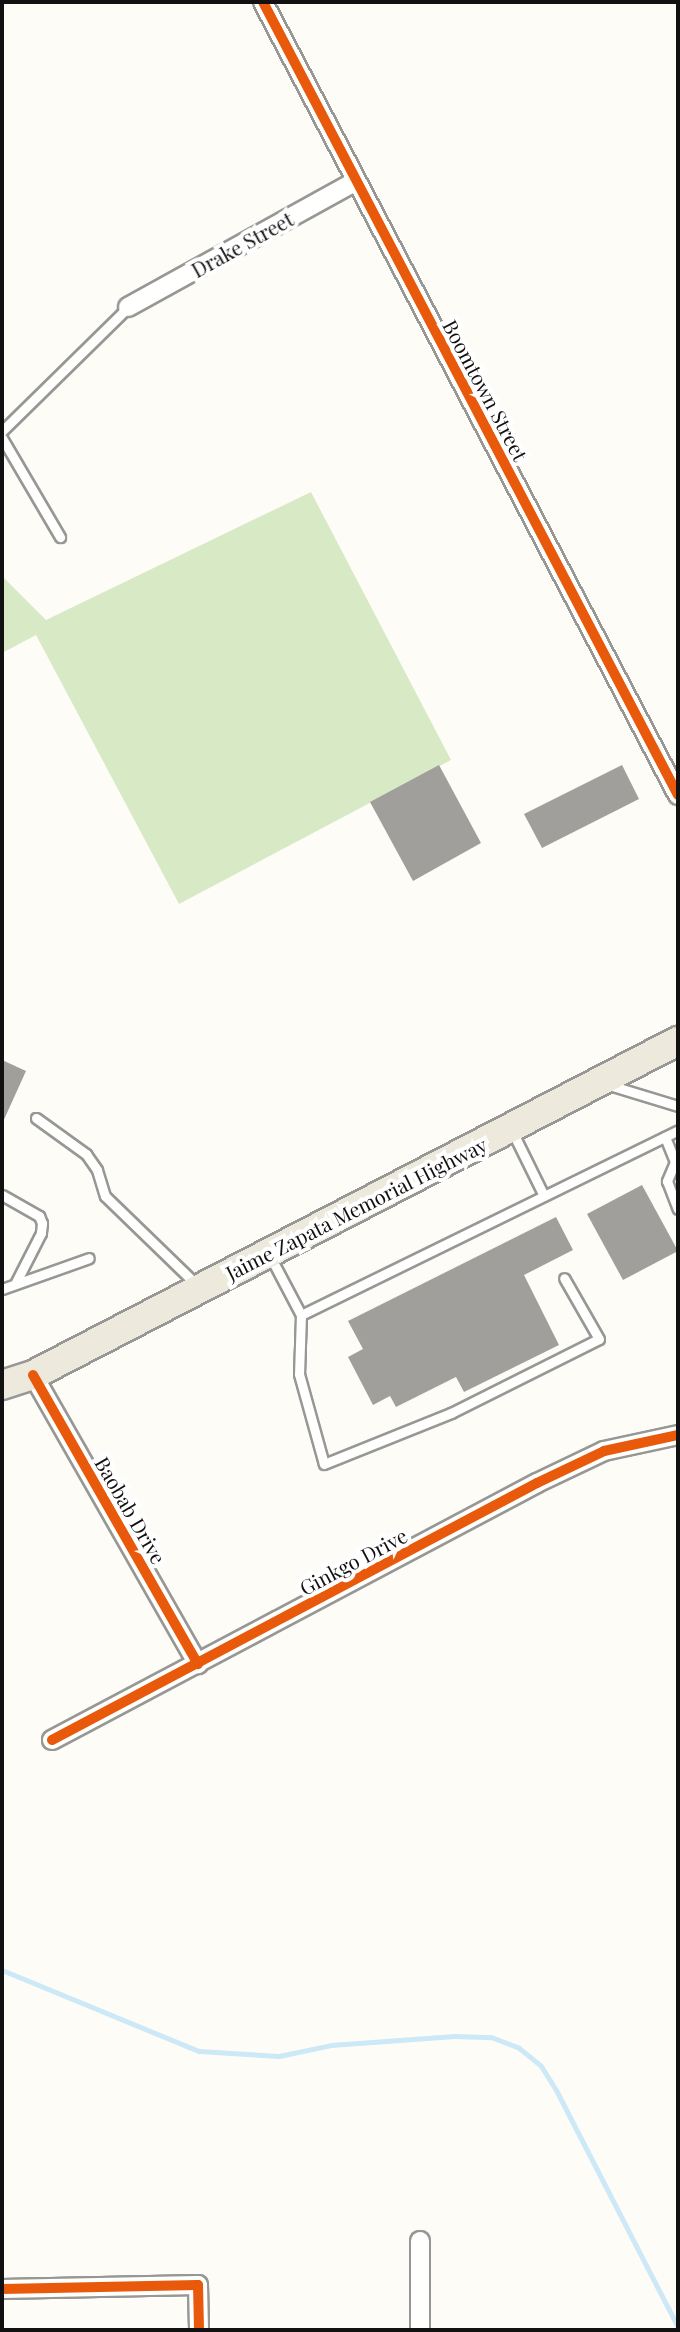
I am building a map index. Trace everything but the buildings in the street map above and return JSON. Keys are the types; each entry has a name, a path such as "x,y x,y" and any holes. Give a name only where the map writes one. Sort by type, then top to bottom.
{"main road":[{"name":"Jaime Zapata Memorial Highway","path":"2,1385 33,1375 678,1041"},
{"name":"Jaime Zapata Memorial Highway","path":"2,1400 33,1375"}],"street":[{"name":"Boomtown Street","path":"263,2 678,795"},
{"name":"Drake Street","path":"128,307 356,181"},
{"name":"Baobab Drive","path":"33,1375 198,1664"},
{"name":"Ginkgo Drive","path":"52,1740 550,1476 604,1451 678,1435"},
{"path":"420,2241 420,2330"},
{"path":"2,2289 198,2285 199,2330"}],"lane":[{"path":"2,431 128,307"},
{"path":"2,438 60,537"},
{"path":"599,1082 678,1106"},
{"path":"36,1118 86,1154 97,1170 105,1196 200,1288"},
{"path":"510,1128 544,1196"},
{"path":"301,1315 678,1130"},
{"path":"665,1137 677,1162 667,1181 678,1209"},
{"path":"2,1195 39,1216 42,1223 41,1233 15,1284"},
{"path":"268,1253 301,1315 301,1385 324,1464 451,1413 599,1339 564,1278"},
{"path":"2,1289 89,1258"}],"green space":[{"path":"311,492 451,760 179,904 36,635 2,653 2,576 46,620"}],"waterway":[{"path":"2,1970 199,2051 279,2056 331,2045 455,2036 491,2037 519,2048 541,2066 556,2090 678,2327"}],"cycle path":[{"path":"263,2 678,795"},
{"path":"33,1375 198,1664"},
{"path":"52,1740 537,1483 604,1451 678,1435"},
{"path":"2,2289 198,2285 199,2330"}]}
